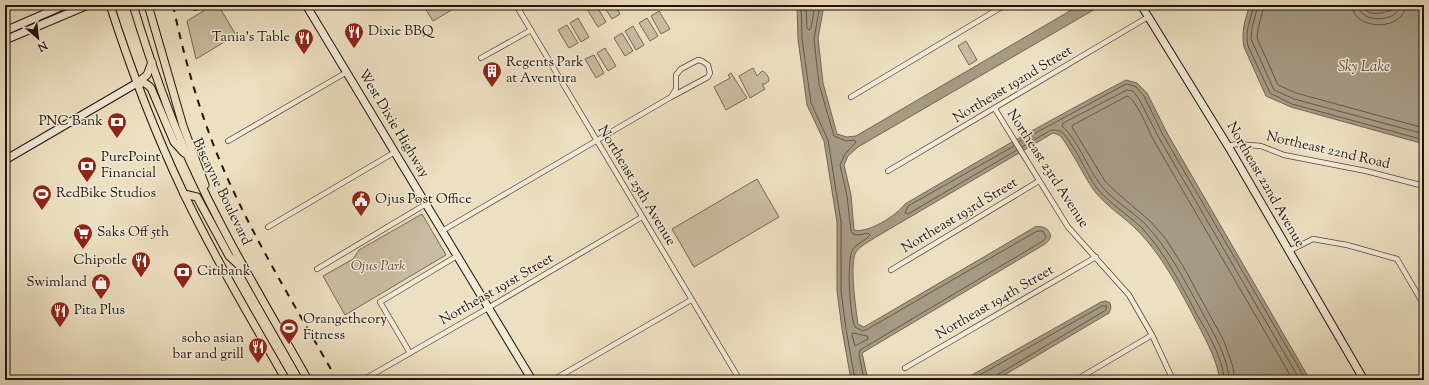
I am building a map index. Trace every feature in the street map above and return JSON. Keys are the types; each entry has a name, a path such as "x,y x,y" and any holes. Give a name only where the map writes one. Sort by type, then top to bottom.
{"main road":[{"path":"110,5 137,83 158,136 184,194 224,271 286,380"},
{"name":"Biscayne Boulevard","path":"133,5 168,111 188,159 247,273 308,380"},
{"path":"148,5 183,126 202,176 210,203"},
{"path":"137,83 147,75 152,62"},
{"path":"137,83 144,82 151,88 174,142 188,159"},
{"path":"184,194 197,197 229,256 247,273"}],"street":[{"path":"5,31 65,5"},
{"path":"5,40 88,5"},
{"path":"196,8 201,5"},
{"name":"West Dixie Highway","path":"306,5 532,380"},
{"name":"Northeast 25th Avenue","path":"516,5 597,140 736,379"},
{"path":"851,97 1005,5"},
{"name":"Northeast 22nd Avenue","path":"1142,5 1227,146 1364,380"},
{"name":"Northeast 192nd Street","path":"888,172 1148,17"},
{"path":"481,58 531,30"},
{"path":"442,231 671,97 708,77 710,73 708,65 702,60 698,60 681,69 676,75 676,89 671,97"},
{"path":"228,141 347,72"},
{"path":"5,160 137,83"},
{"name":"Northeast 23rd Avenue","path":"995,109 1068,227 1129,295 1152,335 1173,380"},
{"name":"Northeast 22nd Road","path":"1227,146 1237,144 1261,146 1284,155 1366,171 1424,186"},
{"path":"268,227 395,152"},
{"name":"Northeast 193rd Street","path":"891,270 1039,182"},
{"path":"317,269 426,204"},
{"name":"Northeast 191st Street","path":"363,380 642,217"},
{"path":"1289,251 1313,239 1354,247 1398,259 1424,305"},
{"path":"410,353 380,302 457,256"},
{"name":"Northeast 194th Street","path":"905,368 1096,257"},
{"path":"553,380 691,300"},
{"path":"1076,380 1152,335"}],"green space":[{"path":"213,5 218,5 236,35 196,59 187,21"},
{"path":"423,5 454,5 455,8 433,21"},
{"path":"596,5 606,22 598,27 587,9"},
{"path":"603,5 615,5 620,14 612,19"},
{"path":"659,11 670,29 661,34 651,16"},
{"path":"578,18 589,37 581,42 570,23"},
{"path":"647,18 658,36 650,41 639,23"},
{"path":"567,25 578,43 569,48 558,30"},
{"path":"633,26 644,45 636,50 625,31"},
{"path":"622,33 633,51 625,56 614,38"},
{"path":"966,41 977,60 969,65 958,46"},
{"path":"605,48 616,66 608,71 597,53"},
{"path":"594,55 604,73 596,78 585,59"},
{"path":"753,68 757,76 762,71 765,72 769,81 762,84 765,89 750,98 739,76"},
{"path":"731,73 747,98 726,110 714,87 730,78 728,75"},
{"path":"757,179 779,217 694,267 672,229"},
{"name":"Ojus Park","path":"422,214 446,255 345,315 323,276 353,259 359,250"}],"water":[{"path":"797,5 824,5 818,38 823,83 837,134 847,137 856,136 1080,5 1102,5 858,147 848,156 844,165 851,195 854,230 867,229 882,223 896,213 905,204 932,188 1042,125 1126,80 1137,83 1147,93 1167,133 1310,380 1220,380 1215,362 1205,338 1181,292 1162,261 1139,232 1098,195 1062,138 1053,133 876,237 856,252 853,266 854,287 858,324 864,327 1035,227 1043,227 1049,231 1050,234 1049,241 1045,244 862,353 868,380 851,380 837,291 837,222 824,141 807,105 798,39"},
{"name":"Sky Lake","path":"1250,5 1365,5 1369,8 1377,10 1398,5 1424,5 1424,144 1291,107 1266,96 1244,47 1244,26"},
{"path":"1106,301 1110,303 1111,308 1109,313 996,380 963,380 1101,302"}],"railway":[{"path":"173,5 190,74 204,120 221,164 256,236 337,380"}],"place":[{"name":"Dixie BBQ","path":"354,49"},
{"name":"Tania's Table","path":"304,55"},
{"name":"Regents Park at Aventura","path":"492,88"},
{"name":"PNC Bank","path":"117,139"},
{"name":"PurePoint Financial","path":"87,183"},
{"name":"RedBike Studios","path":"42,211"},
{"name":"Ojus Post Office","path":"361,217"},
{"name":"Saks Off 5th","path":"83,250"},
{"name":"Chipotle","path":"141,278"},
{"name":"Citibank","path":"183,289"},
{"name":"Swimland","path":"101,300"},
{"name":"Pita Plus","path":"60,328"},
{"name":"Orangetheory Fitness","path":"289,345"},
{"name":"soho asian bar and grill","path":"258,364"}]}
